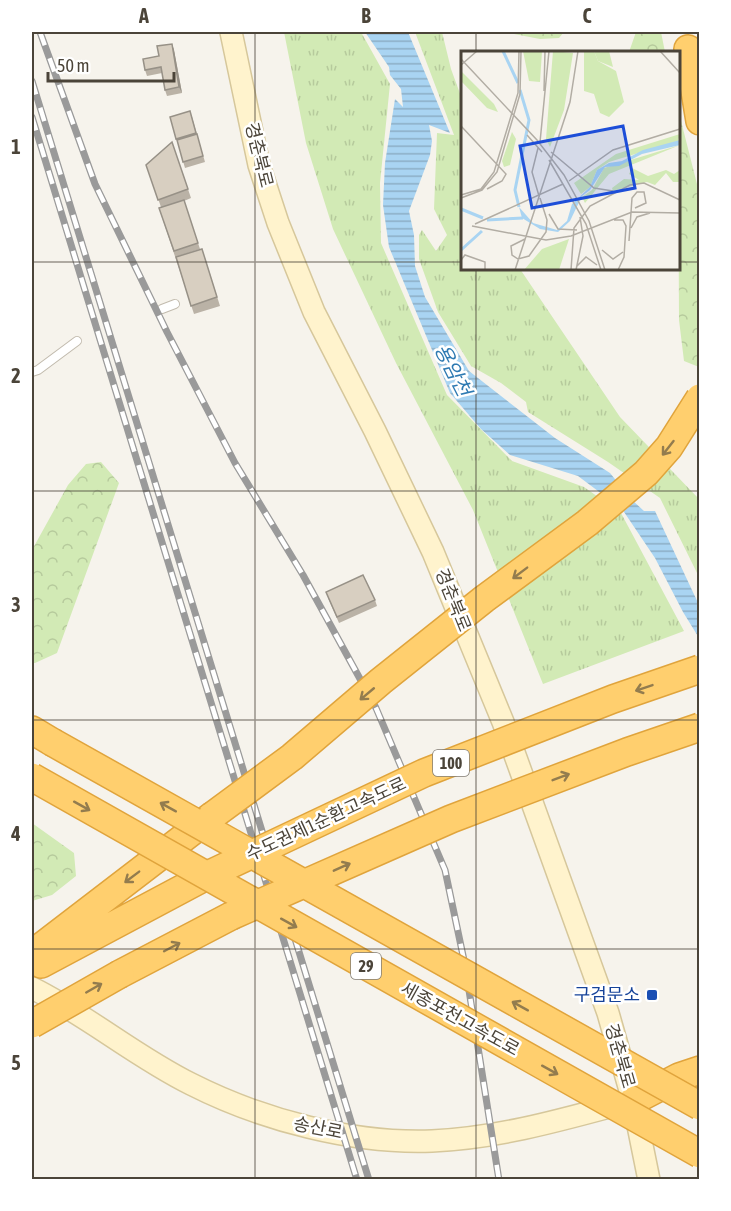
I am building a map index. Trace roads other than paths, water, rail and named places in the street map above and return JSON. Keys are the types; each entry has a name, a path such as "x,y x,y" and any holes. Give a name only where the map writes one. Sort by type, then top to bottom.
{"highway":[{"path":"687,40 699,90"},
{"path":"687,40 699,121"},
{"path":"32,954 66,940 212,816 292,757 381,681 484,599 587,523 646,473 669,447 699,398"},
{"name":"수도권제1순환고속도로","path":"32,969 66,940 424,773 613,699 699,669"},
{"path":"32,1024 120,974 231,916 451,819 699,727"},
{"name":"29","path":"42,736 699,1106"},
{"name":"세종포천고속도로","path":"32,777 699,1154"},
{"path":"633,1101 679,1077 699,1070"},
{"path":"633,1101 699,1096"}],"street":[{"name":"경춘북로","path":"231,32 259,165 278,223 314,312 433,552 503,722 608,1013 633,1101 649,1179"},
{"name":"송산로","path":"32,988 190,1084 261,1113 290,1123 326,1131 380,1139 443,1140 520,1130 633,1101"}],"lane":[{"path":"162,309 175,304"},
{"path":"32,372 77,341"}],"water":[{"name":"용암천","path":"365,32 408,32 450,133 429,125 432,141 430,155 409,211 414,235 415,266 425,297 469,371 555,438 610,473 644,511 655,511 699,605 699,638 655,558 622,509 578,476 510,455 481,429 450,393 389,247 383,205 385,163 395,99 403,107 401,89 390,75 389,67"}],"railway":[{"path":"40,32 95,184 167,332 235,463 303,575 376,708 445,870 465,965 499,1180"},
{"path":"32,81 369,1180"},
{"path":"32,117 357,1180"}],"place":[{"name":"구검문소","path":"652,995"}]}
